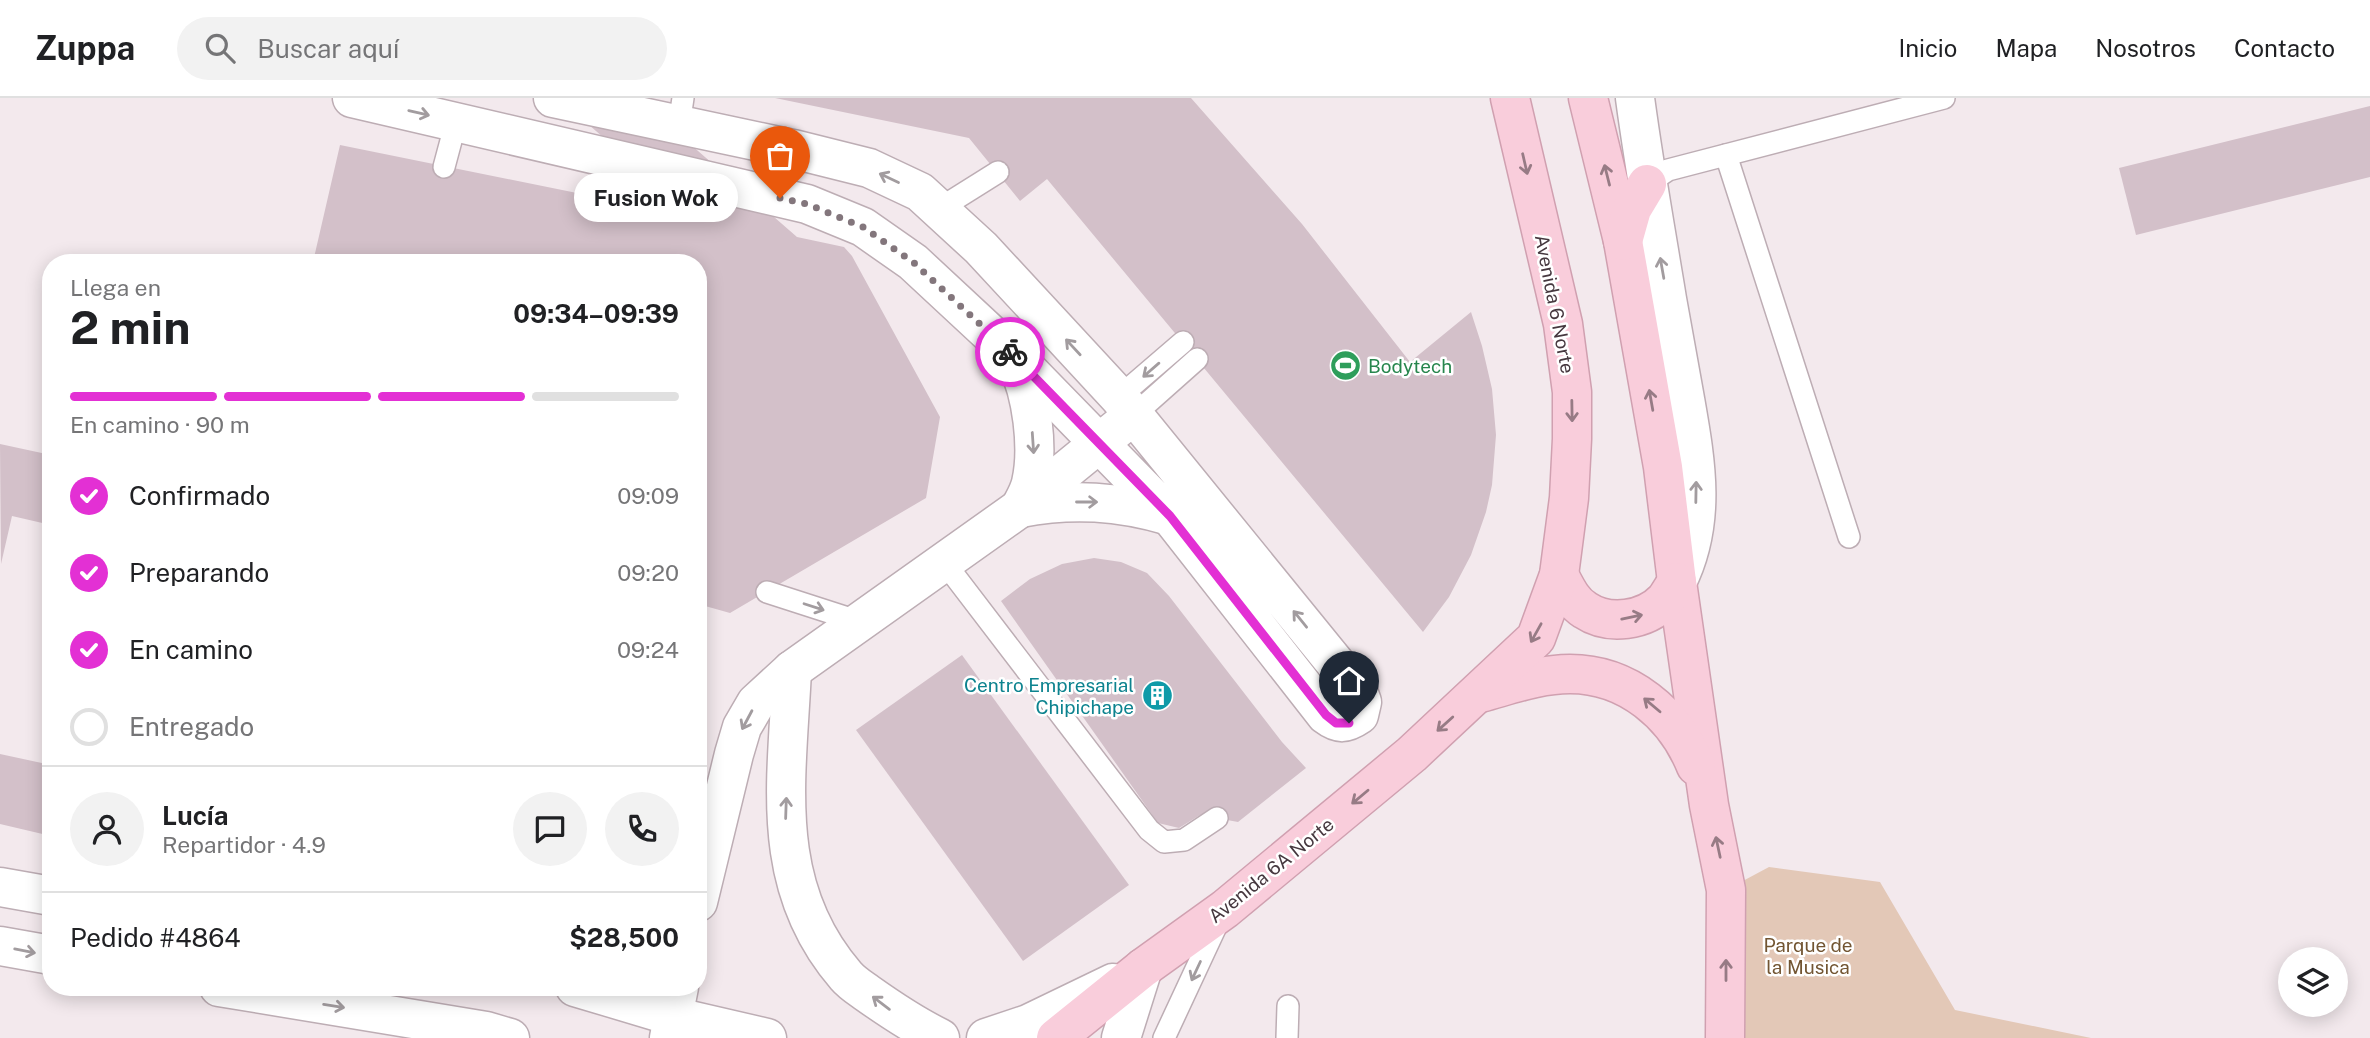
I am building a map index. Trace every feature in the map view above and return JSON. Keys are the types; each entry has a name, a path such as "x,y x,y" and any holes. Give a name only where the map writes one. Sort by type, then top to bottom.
{"main road":[{"name":"Avenida 6 Norte","path":"1478,694 1536,638 1559,575 1571,470 1572,403 1563,324 1510,98"},
{"path":"1588,98 1623,241 1663,467 1676,582 1709,805 1726,890 1725,1038"},
{"path":"1623,241 1632,209 1647,184"},
{"path":"1559,575 1569,594 1584,610 1605,618 1626,620 1647,613 1665,600 1676,582"},
{"path":"1478,694 1538,678 1571,674 1593,676 1635,691 1669,719 1682,737 1709,805"},
{"name":"Avenida 6A Norte","path":"1056,1038 1143,968 1225,909 1412,754 1478,694"}],"street":[{"path":"352,98 807,204 863,227 913,262 1012,354 1170,516 1326,715 1336,723 1349,723 1359,715 1363,702 1358,691 1126,406 981,248 920,192 869,168 793,149 681,111 553,98"},
{"path":"1635,98 1647,184 1696,463 1696,517 1692,541 1676,582"},
{"path":"1012,354 1021,371 1029,400 1033,448 1030,486 1020,508"},
{"path":"707,866 742,727 756,703 792,670 1020,508 1099,443 1126,406"},
{"path":"1020,508 1047,503 1111,502 1170,516"},
{"path":"792,670 785,817 792,874 814,931 847,978 904,1020 940,1038"},
{"path":"0,887 42,894"},
{"path":"0,946 42,953"},
{"path":"986,1038 1028,1024 1143,968"},
{"path":"1121,1038 1143,968"},
{"path":"274,996 486,1031 510,1038"},
{"path":"609,996 767,1038"}],"lane":[{"path":"1647,184 1668,170 1944,98"},
{"path":"444,167 456,122"},
{"path":"1726,155 1849,537"},
{"path":"939,209 998,172"},
{"path":"1126,406 1183,342"},
{"path":"1126,406 1197,359"},
{"path":"944,562 1149,830 1164,842 1184,840 1217,818"},
{"path":"767,592 860,622"},
{"path":"1164,1038 1225,909"},
{"path":"1287,1038 1288,1006"}],"green space":[{"name":"Parque de la Musica","path":"1769,867 1880,882 1955,1010 2091,1038 1725,1038 1726,890"}],"building":[{"path":"558,98 637,98 797,237 844,247 852,256 940,417 926,498 730,613 707,607 707,254 315,254 340,145 695,217"},
{"name":"Bodytech","path":"775,98 1191,98 1302,224 1410,362 1471,312 1492,389 1496,435 1492,485 1471,555 1449,597 1423,632 1047,179 1020,201 969,138"},
{"path":"2370,106 2370,177 2136,235 2119,168"},
{"path":"0,444 42,453 42,523 12,516 1,564"},
{"name":"Centro Empresarial Chipichape","path":"1094,558 1121,562 1147,573 1169,596 1282,742 1306,768 1238,822 1200,815 1179,828 1158,823 1001,601 1030,579 1062,564"},
{"path":"962,655 1129,885 1023,961 856,730"},
{"path":"0,754 42,763 42,834 0,824"}],"way so far":[{"path":"780,198 807,204 863,227 913,262 1010,352"}],"place":[{"name":"Fusion Wok","path":"780,198"},
{"name":"Bodytech","path":"1345,366"},
{"name":"Centro Empresarial Chipichape","path":"1157,696"}],"route":[{"path":"1010,352 1170,516 1326,715 1336,723 1349,723"}]}
